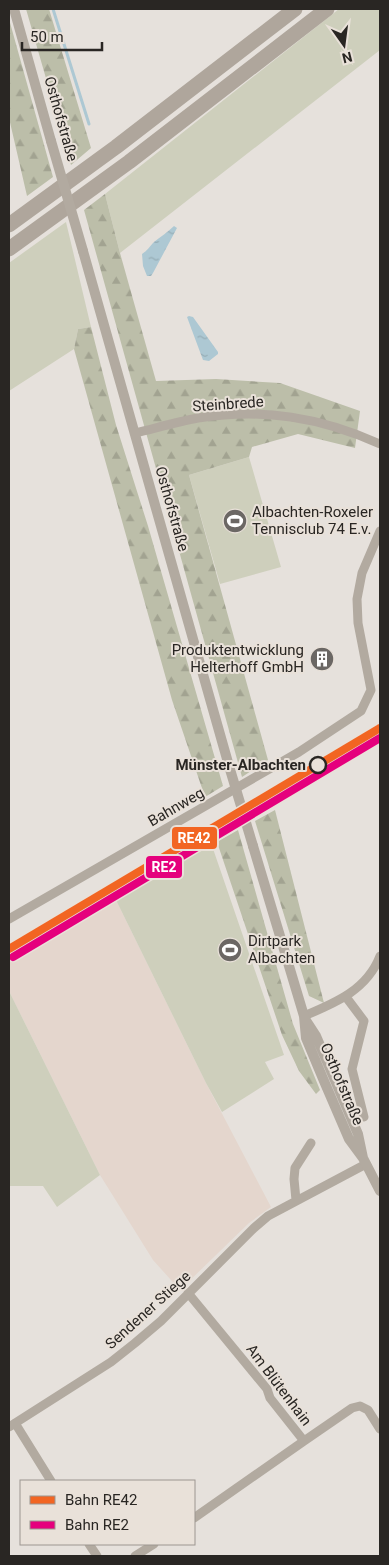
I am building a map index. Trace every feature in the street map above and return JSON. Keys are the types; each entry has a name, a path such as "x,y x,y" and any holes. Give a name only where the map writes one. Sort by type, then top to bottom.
{"highway":[{"path":"9,225 116,147 295,9"},
{"path":"9,249 137,156 327,9"}],"street":[{"name":"Osthofstraße","path":"14,9 229,766 304,1016 316,1036 358,1134 365,1161 380,1191"},
{"name":"Steinbrede","path":"135,433 198,418 242,414 282,415 350,430 380,444"},
{"name":"Bahnweg","path":"9,920 299,752 361,711 371,690 358,623 357,599 362,573 380,531"},
{"path":"304,1016 346,997 367,979 380,956"},
{"path":"346,997 364,1021 352,1069 364,1117"},
{"path":"296,1200 295,1168 311,1143"},
{"name":"Sendener Stiege","path":"12,1425 111,1362 148,1332 268,1216 365,1161"},
{"name":"Am Blütenhain","path":"188,1293 267,1389 270,1398 304,1441 352,1408 360,1406 368,1410 380,1429"},
{"path":"12,1425 50,1480"},
{"path":"195,1517 304,1441"},
{"path":"90,1545 97,1556"},
{"path":"135,1556 152,1545"}],"shaded area":[{"path":"115,898 206,1083 271,1207 249,1223 180,1290 153,1260 100,1175 9,991 9,963"}],"green space":[{"path":"26,9 49,9 91,148 71,165"},
{"path":"339,9 380,9 380,50 120,253 105,194"},
{"path":"9,19 53,177 27,196 9,118"},
{"path":"105,194 156,381 216,379 280,383 360,411 355,448 298,434 252,447 249,457 189,475 268,760 242,777 84,210"},
{"path":"66,222 91,327 78,329 74,349 9,391 9,263"},
{"path":"91,327 116,425 148,526 223,786 205,797 172,700 74,349 78,329"},
{"name":"Albachten-Roxeler Tennisclub 74 E.v.","path":"249,457 281,567 220,584 189,475"},
{"path":"275,810 324,1003 309,996 255,821"},
{"path":"238,830 293,1024 320,1090 316,1094 299,1071 282,1035 217,842"},
{"path":"210,840 284,1055 265,1062 274,1079 222,1112 115,898 115,892 121,892"},
{"path":"9,991 100,1175 57,1207 43,1186 9,1186"}],"water":[{"path":"174,226 177,228 153,273 151,276 147,276 143,266 142,254"},
{"path":"187,317 193,317 218,352 209,361 203,360"}],"waterway":[{"path":"53,9 89,124"}],"rail line":[{"name":"RE42","path":"9,949 380,728"},
{"name":"RE2","path":"13,957 380,738"}],"place":[{"name":"Albachten-Roxeler Tennisclub 74 E.v.","path":"235,521"},
{"name":"Produktentwicklung Helterhoff GmbH","path":"322,659"},
{"name":"Münster-Albachten","path":"318,765"},
{"name":"Dirtpark Albachten","path":"230,950"}]}
